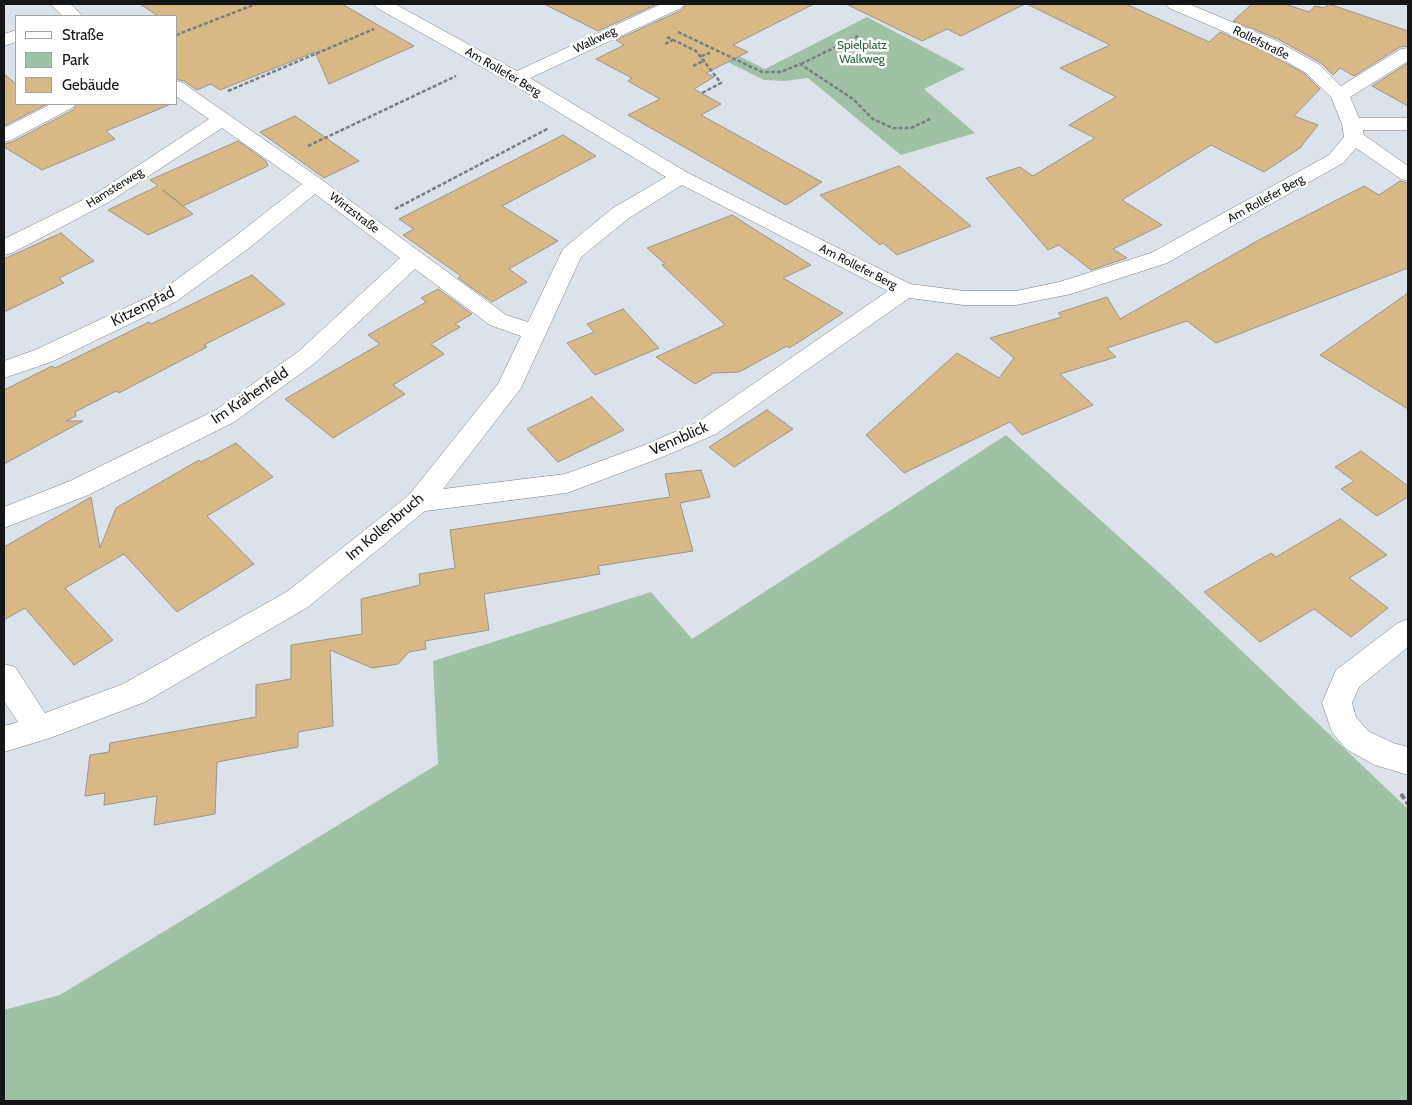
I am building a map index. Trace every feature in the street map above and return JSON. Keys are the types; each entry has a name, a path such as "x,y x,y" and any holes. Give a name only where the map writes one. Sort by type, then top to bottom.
{"street":[{"name":"Am Rollefer Berg","path":"383,4 516,78 681,177 905,290 964,298 1016,298 1063,289 1159,258 1336,160 1353,131"},
{"name":"Walkweg","path":"516,78 675,4"},
{"name":"Rollefstraße","path":"1175,4 1271,45 1313,69 1340,95 1353,131"},
{"path":"1340,95 1408,53"},
{"name":"Wirtzstraße","path":"178,88 315,184 498,320 534,332"},
{"path":"4,136 64,105"},
{"name":"Hamsterweg","path":"4,248 102,198 221,120"},
{"path":"1353,131 1408,124"},
{"path":"1353,131 1408,175"},
{"name":"Im Kollenbruch","path":"4,739 39,729 134,693 298,599 418,502 509,388 571,254 621,213 681,177"},
{"name":"Kitzenpfad","path":"4,370 43,356 169,296 241,243 315,184"},
{"name":"Im Krähenfeld","path":"4,518 79,488 225,416 307,357 414,257"},
{"name":"Vennblick","path":"418,502 567,483 651,452 707,428 905,290"},
{"path":"1408,631 1347,679 1337,703 1343,723 1357,740 1386,756 1408,761"},
{"path":"4,676 39,729"}],"path":[{"path":"178,34 256,4"},
{"path":"199,103 405,16"},
{"path":"641,19 674,40 696,51 705,60 722,83 702,93"},
{"path":"641,19 762,72 781,72 858,36"},
{"path":"664,44 674,40"},
{"path":"701,56 710,53"},
{"path":"692,66 705,60"},
{"path":"280,160 485,62"},
{"path":"800,64 853,99 873,119 893,128 911,128 930,119"},
{"path":"368,224 574,114"}],"green space":[{"name":"Spielplatz Walkweg","path":"867,17 965,69 924,89 975,133 901,155 808,78 785,81 764,80 652,24 662,18 765,69"},
{"path":"1006,435 1167,580 1408,809 1408,1101 4,1101 4,1010 60,995 438,764 433,661 651,592 692,639"}],"building":[{"path":"140,4 342,4 414,46 329,84 315,52 220,90 211,84 197,90 184,81 178,80 178,15 156,15"},
{"path":"544,4 657,4 598,31"},
{"path":"686,4 814,4 733,45 748,52 706,73 714,77 694,89 721,104 701,115 822,182 786,205 628,115 660,99 628,81 632,78 596,59 624,45 616,40 682,10"},
{"path":"846,4 1025,4 961,36 947,29 922,41"},
{"path":"1027,4 1126,4 1209,42 1220,32 1264,51 1305,74 1320,89 1294,116 1318,125 1300,148 1264,172 1211,145 1122,200 1162,225 1113,249 1127,258 1091,270 1059,245 1048,250 986,178 1020,167 1033,176 1095,138 1069,125 1116,97 1060,68 1110,45"},
{"path":"1252,4 1285,4 1309,12 1315,6 1324,8 1329,4 1408,31 1408,46 1400,47 1354,76 1340,68 1333,75 1321,63 1278,39 1233,21"},
{"path":"1408,63 1408,106 1372,86"},
{"path":"4,74 15,83 15,105 45,105 4,126"},
{"path":"76,105 169,105 106,131 115,139 42,170 4,147 4,144 12,142 73,110"},
{"path":"295,116 359,161 324,178 260,132"},
{"path":"563,135 596,156 502,206 558,241 509,269 527,282 492,302 458,278 461,276 403,235 414,229 399,219"},
{"path":"238,141 266,161 268,166 183,206 193,214 148,235 108,210 158,186 150,180"},
{"path":"899,166 971,226 897,255 883,243 880,245 820,195"},
{"path":"1400,181 1408,183 1408,268 1216,343 1187,321 1107,348 1116,357 1060,374 1093,405 1022,435 1010,422 904,473 866,435 957,353 999,378 1014,358 990,338 1062,317 1058,313 1107,297 1120,319 1259,240 1364,186 1379,195"},
{"path":"732,215 811,265 783,278 843,313 789,348 787,346 739,372 714,373 695,384 656,357 725,325 662,265 665,264 647,248"},
{"path":"61,233 94,261 59,278 64,283 4,312 4,259"},
{"path":"252,275 285,304 204,345 207,347 119,393 116,391 75,412 76,416 66,421 83,421 4,464 4,390 52,366 55,368 149,322 151,324"},
{"path":"438,289 472,314 455,324 460,327 431,344 444,354 393,385 405,394 333,438 285,399 380,344 368,335 426,302 421,298"},
{"path":"1408,293 1408,409 1320,355"},
{"path":"623,309 659,348 595,375 567,343 594,332 587,324"},
{"path":"592,397 624,430 558,462 527,429"},
{"path":"767,410 793,429 734,467 709,447"},
{"path":"236,443 273,477 207,516 254,564 177,612 124,554 65,588 113,640 74,665 25,608 4,620 4,547 91,497 100,548 116,508 199,460 201,462"},
{"path":"1361,451 1408,486 1408,497 1377,516 1341,489 1354,481 1335,467"},
{"path":"701,470 710,497 680,503 693,551 598,566 600,574 484,594 489,630 425,641 426,649 409,652 398,664 372,668 330,650 333,726 298,732 298,747 217,762 215,814 154,825 157,796 104,805 105,793 85,796 90,755 109,752 110,743 256,717 256,685 291,679 291,645 362,634 361,599 420,585 419,574 455,568 450,530 670,497 665,474"},
{"path":"1340,519 1387,555 1349,578 1388,608 1351,637 1314,609 1260,642 1204,592 1271,553 1276,557"}]}
